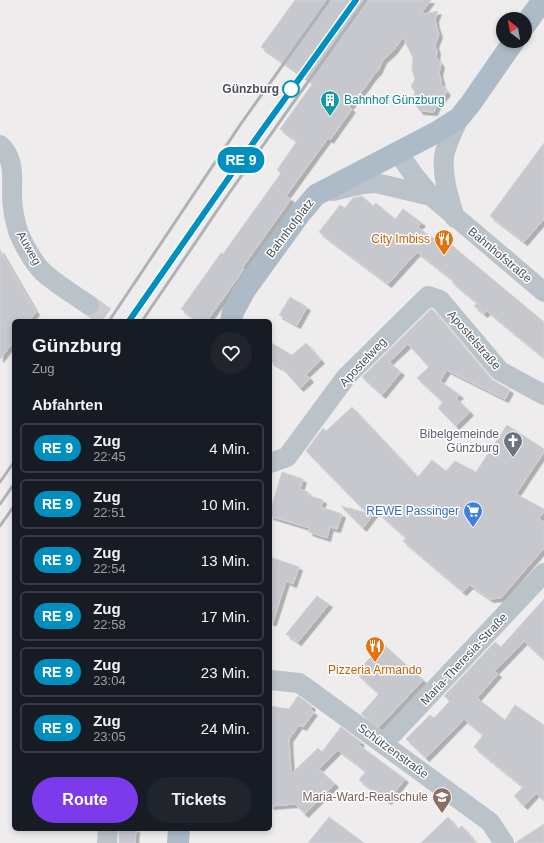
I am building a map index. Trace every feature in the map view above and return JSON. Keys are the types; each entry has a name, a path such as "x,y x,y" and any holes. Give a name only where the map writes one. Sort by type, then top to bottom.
{"main road":[{"path":"532,15 543,0"},
{"name":"Bahnhofplatz","path":"231,319 233,312 245,290 299,215 316,195 371,165 437,132 459,118 472,103 509,48"},
{"path":"178,843 179,831"}],"street":[{"path":"455,218 444,172 444,155 459,118"},
{"name":"Auweg","path":"0,146 9,158 13,179 12,195 14,215 19,233 31,257 43,272 89,305"},
{"name":"Bahnhofstraße","path":"398,152 413,174 431,196 455,218 544,292"},
{"name":"Bahnhofstraße","path":"316,195 364,184 376,183 431,196"},
{"name":"Apostelstraße","path":"428,296 440,300 500,371 544,395"},
{"name":"Apostelweg","path":"272,462 287,457 346,377 428,296"},
{"name":"Maria-Theresia-Straße","path":"383,744 544,573"},
{"name":"Schützenstraße","path":"272,680 298,683 490,822 504,843"},
{"path":"107,843 108,831"}],"building":[{"path":"295,0 431,0 420,15 438,11 435,19 439,34 435,45 437,51 436,57 441,64 439,73 441,84 447,92 437,105 434,112 420,111 412,100 415,92 411,86 415,79 412,70 413,58 403,37 393,51 383,60 378,71 349,107 352,109 330,140 328,138 286,196 291,199 242,268 244,269 208,319 195,319 181,309 221,253 223,254 281,173 277,170 297,141 280,129 313,83 261,47"},
{"path":"544,143 544,219 524,242 490,216"},
{"path":"362,196 373,206 376,203 395,219 403,209 422,223 417,227 439,242 443,238 544,322 544,358 487,311 484,314 474,306 477,303 452,282 453,280 417,252 388,284 319,232 340,205 345,208 353,198"},
{"path":"0,250 36,312 31,319 12,319 12,344 0,359"},
{"path":"290,297 307,307 297,325 279,315"},
{"path":"431,309 491,379 510,390 505,399 447,370 440,381 460,395 456,398 470,412 456,426 438,408 443,402 417,378 429,367 408,344 389,362 401,372 382,395 362,377"},
{"path":"272,343 292,355 306,343 321,360 306,374 310,379 300,388 283,369 272,362"},
{"path":"352,407 418,477 432,460 446,471 455,461 476,472 507,425 544,449 544,452 516,494 544,509 544,512 539,518 544,523 544,548 501,598 490,599 470,585 463,592 403,541 406,538 376,511 363,528 341,506 367,513 306,451 323,428 326,431"},
{"path":"282,472 303,479 300,489 308,492 307,495 323,500 321,507 342,514 337,529 330,527 327,538 309,532 310,528 272,517 272,505"},
{"path":"272,558 299,567 293,584 286,581 273,622"},
{"path":"317,596 329,604 298,642 286,634"},
{"path":"544,599 544,660 524,641 495,671 498,674 477,698 505,720 515,705 544,725 544,801 536,793 524,806 514,796 523,787 474,747 483,735 464,719 426,758 406,739 430,715 434,718 450,701 444,696 495,642 501,647"},
{"path":"383,644 423,680 379,727 361,714 379,694 356,673"},
{"path":"298,696 312,706 310,710 314,712 303,727 299,725 289,739 291,774 318,748 322,752 341,727 361,742 359,745 405,779 388,801 359,780 366,771 338,750 319,769 335,784 305,814 295,804 272,806 272,706 289,709"},
{"path":"329,817 364,843 308,843"},
{"path":"448,817 458,829 462,826 476,843 421,843"},
{"path":"544,824 544,843 515,843"},
{"path":"119,831 136,831 135,843 119,843"}],"tunnel":[{"path":"89,305 108,319"}],"railway":[{"path":"110,319 240,125 329,0"},
{"path":"130,319 258,136 356,0"},
{"path":"143,319 225,199 366,0"},
{"path":"0,482 12,465"},
{"path":"0,504 12,487"},
{"path":"0,526 12,509"}],"train":[{"path":"130,319 306,68 356,0"}],"place":[{"name":"Günzburg","path":"291,89"},
{"name":"Bahnhof Günzburg","path":"330,117"},
{"name":"City Imbiss","path":"444,256"},
{"name":"Bibelgemeinde Günzburg","path":"513,458"},
{"name":"REWE Passinger","path":"473,528"},
{"name":"Pizzeria Armando","path":"375,663"},
{"name":"Maria-Ward-Realschule","path":"442,814"}]}
